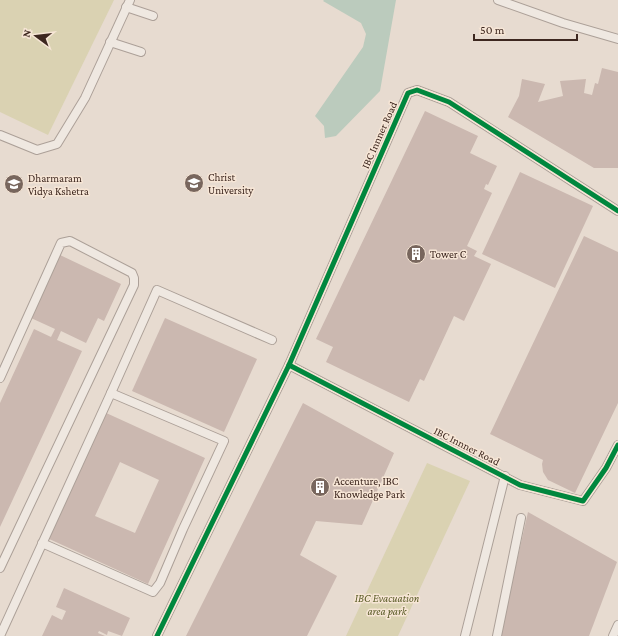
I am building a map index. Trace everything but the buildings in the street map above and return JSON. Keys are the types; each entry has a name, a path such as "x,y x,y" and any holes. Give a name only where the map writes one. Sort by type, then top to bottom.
{"lane":[{"path":"498,0 563,23 618,39"},
{"path":"0,135 37,150 56,144 85,98 128,3 153,16"},
{"path":"110,42 141,52"},
{"name":"IBC Innner Road","path":"157,636 289,365 408,93 417,90 449,102 618,210"},
{"path":"0,378 62,243 70,241 132,273 134,285 0,568"},
{"path":"0,636 157,290 272,340"},
{"name":"IBC Innner Road","path":"289,365 520,485 583,501 606,468 618,445"},
{"path":"42,543 153,592 160,583 183,529 224,441 111,393"},
{"path":"465,636 505,476"},
{"path":"497,636 521,518"},
{"path":"613,636 618,625"}],"green space":[{"path":"0,0 114,0 48,135 0,112"},
{"name":"IBC Evacuation area park","path":"427,463 470,481 398,636 346,636"}],"shaded area":[{"path":"396,0 380,91 336,136 325,138 324,126 315,116 363,47 366,34 361,23 323,1"}],"cycle path":[{"path":"157,636 289,365 408,93 417,90 449,102 618,211"},
{"path":"289,365 520,485 583,501 606,468 618,445"}],"place":[{"name":"Christ University","path":"194,183"},
{"name":"Dharmaram Vidya Kshetra","path":"14,184"},
{"name":"Tower C","path":"416,254"},
{"name":"Accenture, IBC Knowledge Park","path":"320,487"}]}
